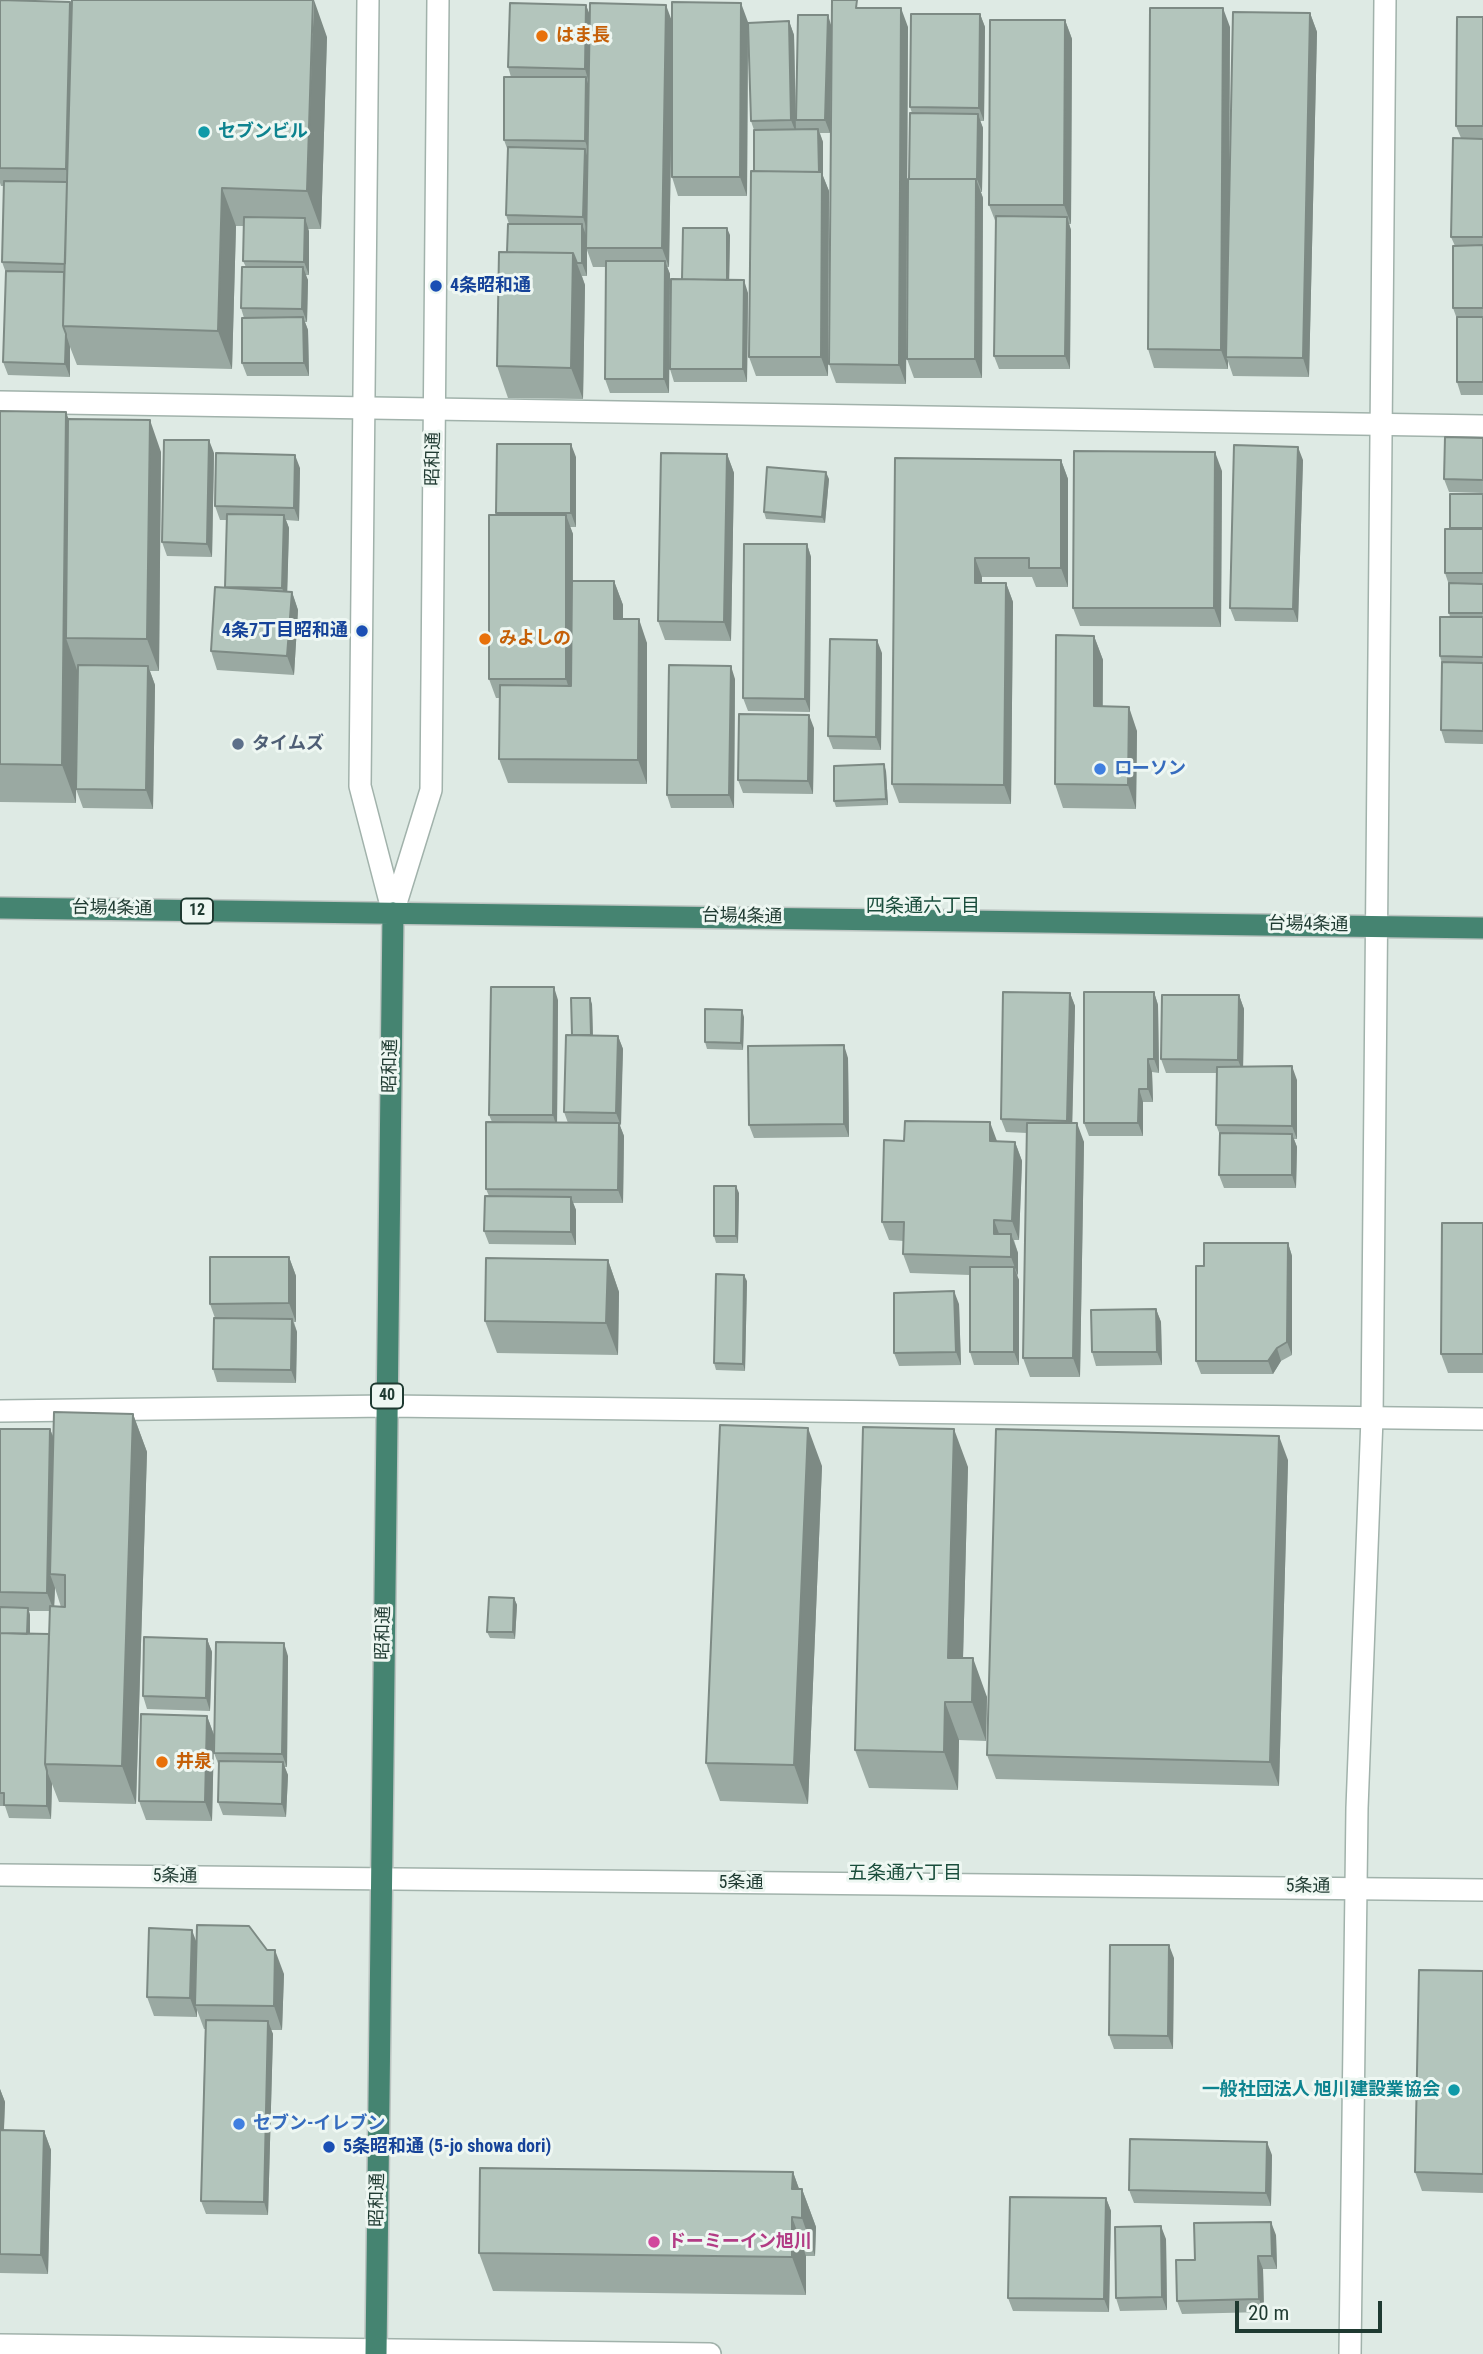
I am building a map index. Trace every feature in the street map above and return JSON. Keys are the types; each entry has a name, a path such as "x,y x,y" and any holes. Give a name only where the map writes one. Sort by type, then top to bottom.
{"highway":[{"name":"台場4条通","path":"0,908 1483,928"},
{"name":"昭和通","path":"376,2352 393,913"}],"street":[{"name":"昭和通","path":"368,0 360,786 393,913"},
{"name":"昭和通","path":"393,913 431,790 438,0"},
{"path":"1350,2354 1357,1808 1372,1418 1385,0"},
{"path":"0,402 1483,426"},
{"path":"0,1411 387,1406 1483,1419"},
{"name":"5条通","path":"0,1875 1483,1890"},
{"path":"0,2345 376,2352 710,2354"}],"building":[{"path":"0,0 70,2 66,169 0,168"},
{"name":"セブンビル","path":"72,0 313,0 307,191 222,188 218,331 63,326"},
{"path":"832,0 857,0 856,8 901,8 899,365 829,364"},
{"path":"672,2 741,3 740,177 672,177"},
{"path":"510,3 586,5 585,69 508,67"},
{"path":"590,3 666,5 662,248 586,248"},
{"path":"1150,8 1223,8 1221,350 1148,349"},
{"path":"1233,12 1310,13 1303,358 1226,357"},
{"path":"911,14 980,14 979,108 910,107"},
{"path":"798,15 828,15 825,120 796,120"},
{"path":"1457,17 1483,17 1483,126 1456,126"},
{"path":"990,20 1065,20 1064,205 989,205"},
{"path":"789,21 791,120 751,121 748,23"},
{"path":"504,77 586,77 585,141 504,140"},
{"path":"910,113 978,114 977,179 909,179"},
{"path":"818,129 819,172 754,171 754,130"},
{"path":"1453,138 1483,139 1483,237 1451,237"},
{"path":"508,147 585,149 583,217 506,215"},
{"path":"751,171 822,172 821,357 749,357"},
{"path":"908,179 976,179 975,359 907,359"},
{"path":"4,181 67,182 65,264 2,262"},
{"path":"996,216 1067,217 1065,356 994,356"},
{"path":"244,217 305,218 304,262 243,261"},
{"path":"508,224 582,224 582,263 577,263 573,253 507,252"},
{"path":"683,228 727,228 727,280 682,279"},
{"path":"1483,245 1483,308 1453,308 1453,246"},
{"path":"499,252 573,253 571,368 497,366"},
{"path":"606,261 665,261 664,379 605,379"},
{"path":"242,267 303,267 302,309 241,308"},
{"path":"6,271 64,272 65,364 3,362"},
{"path":"671,279 744,280 743,369 670,369"},
{"path":"303,317 304,363 242,363 242,318"},
{"path":"1457,317 1483,317 1483,382 1457,382"},
{"path":"0,411 66,412 62,765 0,764"},
{"path":"68,419 150,420 147,639 66,638"},
{"path":"1445,437 1483,438 1483,480 1444,479"},
{"path":"164,440 209,440 207,544 162,542"},
{"path":"497,444 571,444 571,513 496,513"},
{"path":"1234,445 1298,447 1293,609 1230,608"},
{"path":"1074,451 1215,452 1214,608 1073,608"},
{"path":"216,453 295,455 294,508 215,506"},
{"path":"661,453 727,454 724,622 658,621"},
{"path":"895,458 1061,460 1061,568 1029,568 1029,558 975,558 975,583 1006,583 1004,785 892,784"},
{"path":"767,467 826,472 822,517 764,512"},
{"path":"1450,494 1483,494 1483,528 1450,528"},
{"path":"227,514 284,515 282,588 225,587"},
{"path":"489,515 566,515 566,679 489,679"},
{"path":"1445,529 1483,529 1483,573 1445,573"},
{"path":"744,544 807,544 805,699 743,698"},
{"path":"572,581 614,581 614,619 639,619 638,760 499,759 500,685 571,686"},
{"path":"1449,583 1483,584 1483,613 1449,613"},
{"path":"215,587 292,592 287,656 211,651"},
{"path":"1440,617 1483,617 1483,657 1440,656"},
{"name":"ローソン","path":"1056,635 1094,636 1094,706 1129,707 1128,785 1055,784"},
{"path":"830,639 877,640 876,737 828,736"},
{"path":"1442,662 1483,663 1483,731 1441,730"},
{"path":"78,665 148,666 146,790 76,789"},
{"path":"669,665 731,666 729,795 667,795"},
{"path":"739,714 809,715 808,781 738,780"},
{"path":"884,764 886,799 834,801 834,766"},
{"path":"491,987 554,987 553,1115 489,1115"},
{"path":"1003,992 1070,993 1067,1121 1001,1119"},
{"path":"1084,992 1154,992 1154,1059 1148,1059 1148,1089 1139,1089 1138,1123 1084,1123"},
{"path":"1162,995 1239,995 1238,1060 1161,1059"},
{"path":"571,998 590,998 591,1035 572,1035"},
{"path":"705,1009 742,1010 741,1043 705,1042"},
{"path":"566,1035 618,1036 616,1113 564,1112"},
{"path":"844,1045 844,1124 749,1125 748,1046"},
{"path":"1292,1066 1292,1126 1216,1125 1217,1067"},
{"path":"905,1121 990,1122 990,1141 1015,1142 1012,1221 994,1220 994,1234 1011,1234 1011,1257 903,1254 904,1222 882,1222 884,1140 904,1141"},
{"path":"486,1122 619,1123 618,1190 486,1189"},
{"path":"1027,1123 1077,1123 1073,1358 1023,1358"},
{"path":"1220,1133 1292,1134 1292,1175 1219,1175"},
{"path":"714,1186 736,1186 736,1236 714,1236"},
{"path":"485,1196 571,1197 571,1232 484,1231"},
{"path":"1442,1223 1483,1223 1483,1354 1441,1354"},
{"path":"1204,1243 1288,1243 1287,1342 1277,1348 1268,1361 1196,1361 1196,1266 1204,1266"},
{"path":"210,1257 289,1257 289,1303 210,1304"},
{"path":"486,1258 608,1260 606,1323 485,1321"},
{"path":"970,1267 1014,1267 1014,1352 970,1352"},
{"path":"716,1274 744,1275 743,1364 714,1363"},
{"path":"954,1291 956,1352 894,1353 894,1293"},
{"path":"1156,1309 1157,1352 1092,1352 1091,1310"},
{"path":"214,1318 292,1319 291,1370 213,1369"},
{"path":"54,1412 133,1414 122,1766 45,1764 50,1606 65,1607 65,1575 50,1574"},
{"path":"720,1425 808,1428 794,1765 706,1763"},
{"path":"863,1427 954,1429 948,1658 973,1658 972,1702 945,1702 944,1752 855,1750"},
{"path":"0,1429 50,1429 47,1593 0,1592"},
{"path":"996,1429 1279,1436 1270,1762 987,1755"},
{"path":"489,1597 514,1598 513,1632 487,1632"},
{"path":"0,1607 28,1608 27,1634 0,1633"},
{"path":"0,1633 49,1634 45,1764 47,1806 4,1805 4,1793 0,1793"},
{"path":"144,1637 207,1639 206,1698 143,1696"},
{"path":"216,1642 284,1643 282,1754 214,1753"},
{"path":"141,1714 207,1716 205,1802 139,1801"},
{"path":"219,1761 283,1762 282,1804 218,1802"},
{"path":"197,1925 249,1926 267,1950 275,1950 274,2006 195,2005"},
{"path":"149,1928 192,1930 190,1998 147,1997"},
{"path":"1110,1945 1169,1945 1168,2036 1109,2035"},
{"name":"一般社団法人 旭川建設業協会","path":"1419,1970 1483,1971 1483,2174 1415,2172"},
{"name":"セブン-イレブン","path":"206,2020 268,2021 264,2202 201,2201"},
{"path":"0,2130 44,2131 41,2255 0,2254"},
{"path":"1130,2139 1267,2142 1266,2193 1129,2190"},
{"path":"480,2168 793,2172 792,2189 802,2189 802,2218 792,2217 792,2257 479,2253"},
{"path":"1010,2197 1106,2198 1104,2299 1008,2298"},
{"path":"1271,2222 1272,2256 1258,2256 1259,2299 1177,2301 1176,2260 1195,2260 1194,2223"},
{"path":"1161,2226 1162,2297 1116,2298 1115,2227"}],"place":[{"name":"はま長","path":"542,36"},
{"name":"セブンビル","path":"204,132"},
{"name":"4条昭和通","path":"436,286"},
{"name":"4条7丁目昭和通","path":"362,631"},
{"name":"みよしの","path":"485,639"},
{"name":"タイムズ","path":"238,744"},
{"name":"ローソン","path":"1100,769"},
{"name":"井泉","path":"162,1762"},
{"name":"一般社団法人 旭川建設業協会","path":"1454,2090"},
{"name":"セブン-イレブン","path":"239,2124"},
{"name":"5条昭和通 (5-jo showa dori)","path":"329,2147"},
{"name":"ドーミーイン旭川","path":"654,2242"}],"district":[{"name":"四条通六丁目","path":"923,907"},
{"name":"五条通六丁目","path":"905,1874"}]}
